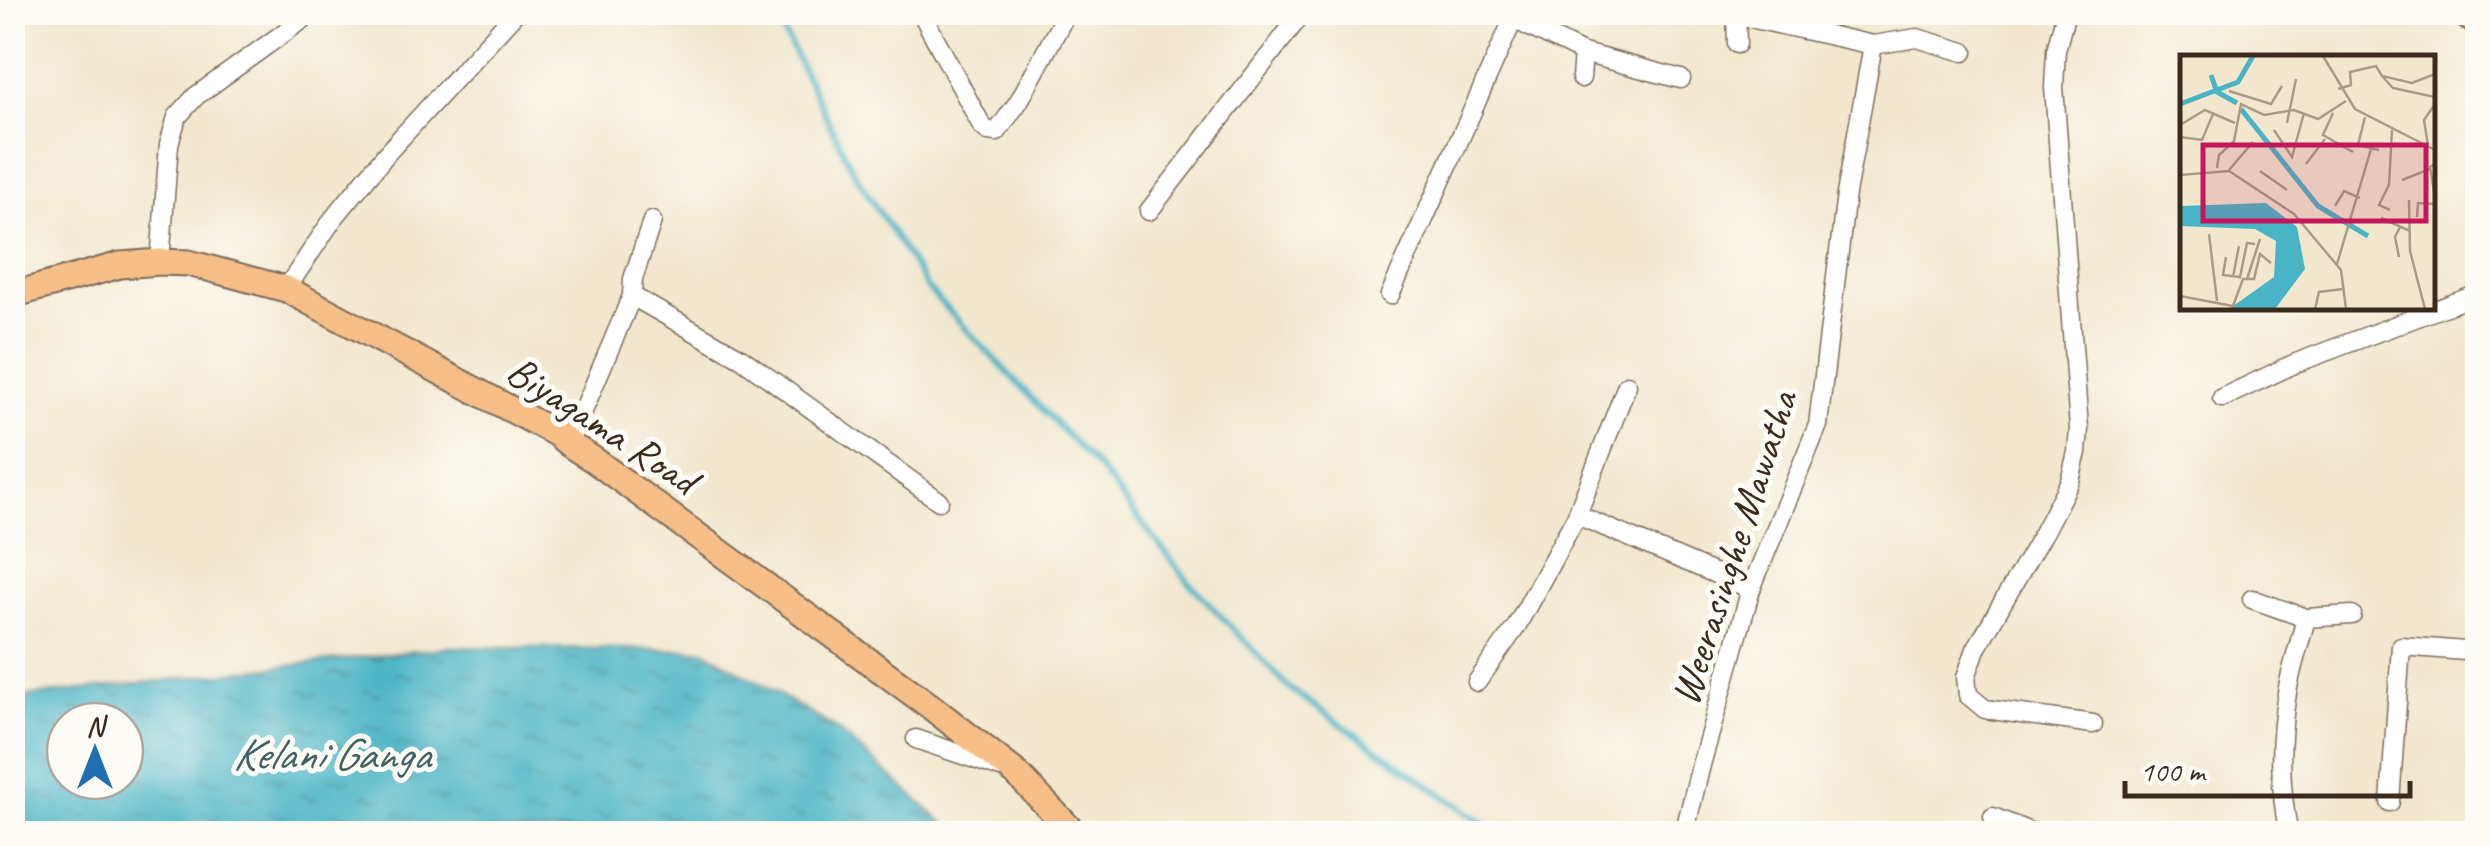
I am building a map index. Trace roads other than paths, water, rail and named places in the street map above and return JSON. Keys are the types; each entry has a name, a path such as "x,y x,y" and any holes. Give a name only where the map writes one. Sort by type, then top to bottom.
{"main road":[{"path":"2459,12 2478,22"},
{"name":"Biyagama Road","path":"12,295 120,265 160,262 189,264 286,289 557,434 930,706 1016,773 1075,834"}],"street":[{"path":"160,262 169,144 177,117 196,96 313,12"},
{"path":"286,289 333,219 516,12"},
{"path":"921,12 982,126 998,132 1068,12"},
{"path":"1149,211 1303,12"},
{"path":"1737,44 1740,12 1750,18 1873,45 1916,38 1964,52"},
{"path":"2066,12 2054,72 2079,429 2076,452 2070,480 2054,513 1976,649 1966,677 1968,694 1984,710 2093,724"},
{"path":"1390,295 1506,16 1584,53 1681,79"},
{"name":"Weerasinghe Mawatha","path":"1684,834 1751,589 1818,424 1846,194 1873,45"},
{"path":"1581,78 1584,53"},
{"path":"568,444 632,296 633,279 652,221"},
{"path":"2222,398 2296,363 2478,294"},
{"path":"632,296 741,358 938,502"},
{"path":"1477,682 1516,626 1577,515 1626,384"},
{"path":"1577,515 1751,589"},
{"path":"2252,600 2306,618 2352,615"},
{"path":"2288,834 2280,775 2286,693 2306,618"},
{"path":"2390,802 2400,646 2478,652"},
{"path":"916,739 1016,773"},
{"path":"1993,817 2035,834"}],"water":[{"name":"Kelani Ganga","path":"450,647 704,650 838,730 955,833 13,833 13,698"}],"waterway":[{"path":"774,12 852,169 928,289 1100,470 1189,582 1289,688 1499,834"}]}
